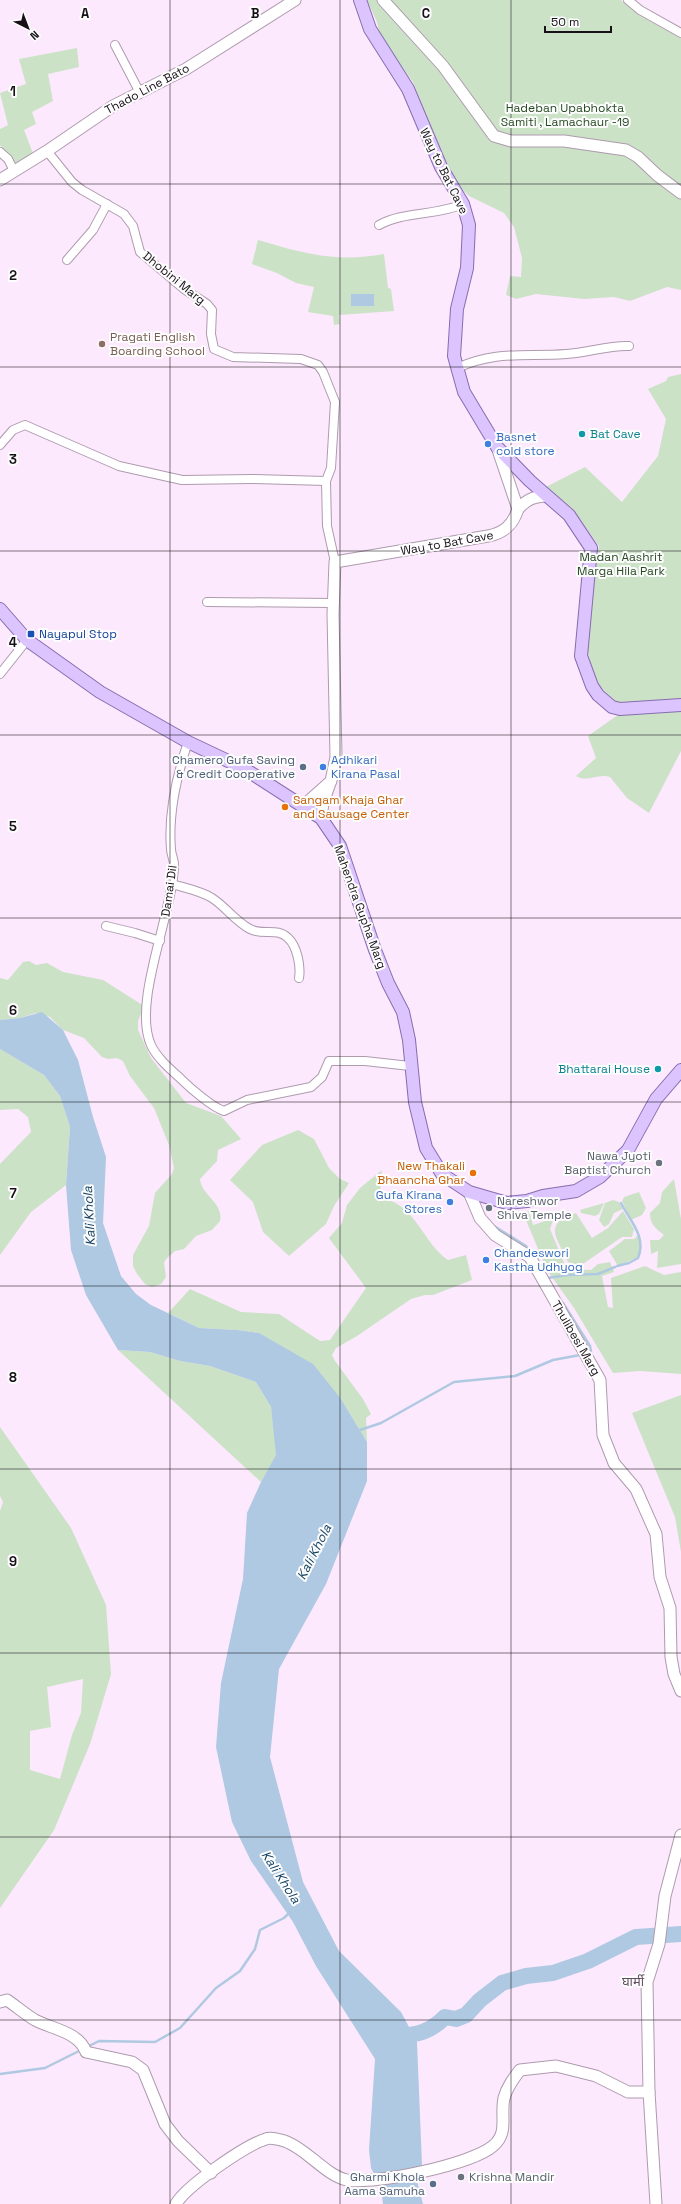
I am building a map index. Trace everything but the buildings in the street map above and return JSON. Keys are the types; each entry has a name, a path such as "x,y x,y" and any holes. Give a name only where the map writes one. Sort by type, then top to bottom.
{"main road":[{"name":"Thado Line Bato","path":"0,180 47,151 113,106 139,91 186,69 295,0"},
{"name":"Way to Bat Cave","path":"335,562 498,534 509,527 518,509 497,447 464,392 454,356 457,309 467,268 469,224 463,204 442,167 408,89 370,29 360,0"},
{"path":"383,0 443,66 494,136 511,141 564,141 626,150 638,157 657,176 681,193"},
{"path":"497,447 547,496 569,515 591,548 587,578 582,656 592,686 606,703 612,707 620,709 681,705"},
{"path":"518,509 530,499 537,496 547,496"},
{"path":"321,818 323,803 331,781 336,757 334,604 335,562"},
{"name":"Mahendra Gupha Marg","path":"0,609 27,640 100,692 188,742 245,769 321,818 340,846 375,950 388,983 403,1012 409,1040 410,1066 417,1114 426,1148 442,1174 469,1192 507,1203 576,1191 594,1180 612,1166 628,1150 656,1099 681,1070"},
{"path":"303,806 331,781"},
{"name":"Thulibesi Marg","path":"469,1192 480,1218 495,1235 530,1257 600,1380 603,1435 614,1463 636,1489 656,1534 660,1577 670,1608 671,1657 674,1674 681,1690"},
{"path":"656,2204 649,2092 647,1982 659,1944 664,1896 681,1835"},
{"path":"0,2002 7,2000 36,2020 62,2030 84,2049 132,2062 143,2070 165,2124 178,2142 211,2173"},
{"path":"176,2204 190,2186 239,2154 267,2138 289,2142 323,2166 347,2180 371,2180 428,2170 451,2164 484,2151 500,2139 503,2133 504,2100 508,2086 520,2070 556,2066 596,2076 628,2092 649,2092"}],"street":[{"path":"628,0 640,10 681,33"},
{"path":"115,45 139,91"},
{"name":"Dhobini Marg","path":"47,151 72,182 82,190 124,214 133,226 140,252 184,289 207,304 212,310 211,334 214,349 233,357 302,359 318,365 323,372 335,402 331,468 326,481 327,526 335,562"},
{"path":"0,152 8,159 14,171"},
{"path":"67,260 93,230 107,204"},
{"path":"379,225 397,216 453,208 463,204"},
{"path":"458,368 478,359 492,356 513,354 564,354 595,351 614,346 630,346"},
{"path":"0,445 13,430 25,426 119,466 182,480 252,478 326,481"},
{"path":"206,602 334,604"},
{"path":"0,674 27,640"},
{"name":"Damai Dil","path":"188,742 175,791 171,849 174,865 172,884 160,942 147,992 146,1030 156,1054 187,1085 221,1110 228,1110 247,1100 311,1087 322,1077 329,1061 365,1061 410,1066"},
{"path":"172,884 212,898 234,919 252,930 275,931 284,934 294,946 300,970 299,978"},
{"path":"106,926 135,933 160,942"}],"green space":[{"name":"Hadeban Upabhokta Samiti , Lamachaur -19","path":"367,0 621,0 639,15 681,38 681,290 667,287 630,301 614,297 584,299 536,294 516,299 506,295 510,276 521,277 522,258 514,227 504,213 469,196 454,181 442,157 413,82 380,36 377,22"},
{"path":"77,48 79,67 48,74 53,101 32,112 36,124 24,130 34,156 16,167 0,145 0,129 8,125 0,93 26,84 19,59"},
{"path":"258,240 305,253 335,257 367,257 384,254 388,288 391,289 394,311 339,315 340,324 334,325 333,316 308,312 314,287 296,283 277,273 252,264"},
{"name":"Madan Aashrit Marga Hila Park","path":"681,374 681,751 649,813 627,798 610,777 601,776 585,779 576,776 596,758 588,736 622,712 618,704 599,684 592,670 589,655 587,622 596,556 599,546 572,508 542,489 585,467 622,502 658,456 666,419 648,389 666,381 668,377"},
{"path":"29,961 36,965 47,963 63,972 103,980 144,1006 138,1021 138,1030 151,1058 186,1103 221,1116 241,1139 218,1150 217,1161 200,1179 204,1190 219,1209 220,1221 212,1230 196,1236 184,1249 175,1251 166,1259 164,1263 166,1277 161,1284 152,1287 145,1284 133,1266 133,1255 149,1226 155,1193 172,1174 174,1168 169,1145 154,1108 130,1076 123,1061 117,1058 108,1059 102,1057 84,1038 63,1030 50,1017 35,1013 20,1018 0,1020 0,978 8,980 23,962"},
{"path":"0,1049 44,1075 60,1096 70,1127 66,1185 31,1212 0,1255 0,1164 31,1132 28,1117 18,1109 0,1110"},
{"path":"298,1130 314,1139 329,1168 340,1179 349,1183 334,1206 326,1224 289,1256 263,1232 253,1202 230,1180 262,1145"},
{"path":"382,1170 380,1184 382,1198 392,1201 405,1210 434,1247 448,1260 466,1255 472,1280 433,1295 425,1295 411,1299 357,1336 336,1348 332,1355 335,1361 363,1399 371,1414 366,1418 367,1442 341,1399 259,1333 199,1328 168,1313 190,1289 241,1312 279,1314 320,1341 330,1340 366,1288 329,1238 342,1223 347,1205 360,1188"},
{"path":"674,1179 681,1219 681,1264 657,1268 658,1251 651,1254 650,1240 659,1240 664,1235 654,1226 650,1213 660,1203 662,1192"},
{"path":"639,1192 646,1208 642,1215 631,1220 622,1201 624,1197"},
{"path":"613,1200 619,1202 623,1209 614,1213 609,1224 604,1227 599,1220 605,1203"},
{"path":"604,1203 599,1214 595,1216 581,1213 580,1210"},
{"path":"529,1211 533,1225 554,1218 550,1229 565,1265 572,1269 591,1270 598,1264 610,1262 614,1272 602,1276 608,1307 613,1308 611,1278 645,1266 664,1275 681,1272 681,1374 640,1371 613,1373 574,1308 547,1270 523,1213"},
{"path":"623,1211 634,1229 632,1237 622,1237 580,1266 568,1262 555,1232 559,1222 565,1217 576,1213 592,1238 608,1228"},
{"path":"639,1234 641,1248 638,1257 618,1266 609,1251 625,1239 634,1239"},
{"path":"118,1350 150,1352 180,1361 210,1366 256,1382 271,1407 277,1455 261,1482"},
{"path":"681,1395 681,1552 675,1517 632,1413"},
{"path":"0,1427 71,1528 106,1605 111,1674 90,1744 54,1830 0,1908 0,1511 3,1502 0,1496","holes":["83,1679 81,1713 72,1735 60,1779 30,1770 30,1731 51,1727 47,1687"]}],"water":[{"path":"351,294 374,294 374,306 351,306"},
{"name":"Kali Khola","path":"42,1012 63,1030 78,1060 93,1117 106,1157 103,1223 121,1276 136,1294 151,1305 199,1328 259,1333 313,1364 341,1399 367,1442 367,1481 326,1584 279,1669 270,1757 303,1882 339,1951 401,2012 417,2042 422,2165 417,2181 423,2204 383,2204 381,2188 371,2168 369,2150 375,2059 316,1966 293,1922 251,1861 232,1822 216,1747 221,1683 243,1579 247,1513 261,1482 276,1455 271,1407 256,1382 210,1366 180,1361 150,1352 118,1350 86,1295 71,1250 66,1185 70,1127 60,1096 44,1075 0,1049 0,1020 20,1018"}],"waterway":[{"path":"617,1266 629,1263 638,1258 640,1250 639,1236 621,1203"},
{"path":"494,1226 526,1246 532,1253"},
{"path":"548,1278 567,1275 598,1274 615,1267"},
{"path":"563,1303 590,1346 591,1352"},
{"path":"357,1431 381,1423 454,1382 515,1376 553,1360 580,1355"},
{"path":"87,2047 99,2041 155,2042 180,2028 216,1988 240,1971 255,1949 260,1930 284,1918 289,1913"},
{"path":"396,2036 417,2034 434,2026 445,2017 456,2019 466,2015 480,2000 502,1983 526,1976 553,1973 588,1961 636,1937 681,1934"},
{"path":"0,2074 45,2068 81,2050"}],"place":[{"name":"Pragati English Boarding School","path":"102,344"},
{"name":"Bat Cave","path":"582,434"},
{"name":"Basnet cold store","path":"488,444"},
{"name":"Nayapul Stop","path":"31,634"},
{"name":"Chamero Gufa Saving & Credit Cooperative","path":"303,767"},
{"name":"Adhikari Kirana Pasal","path":"323,767"},
{"name":"Sangam Khaja Ghar and Sausage Center","path":"285,807"},
{"name":"Bhattarai House","path":"658,1069"},
{"name":"Nawa Jyoti Baptist Church","path":"659,1163"},
{"name":"New Thakali Bhaancha Ghar","path":"473,1173"},
{"name":"Gufa Kirana Stores","path":"450,1202"},
{"name":"Nareshwor Shiva Temple","path":"489,1208"},
{"name":"Chandeswori Kastha Udhyog","path":"486,1260"},
{"name":"Krishna Mandir","path":"461,2177"},
{"name":"Gharmi Khola Aama Samuha","path":"433,2184"}],"district":[{"name":"घार्मी","path":"633,1981"}]}
